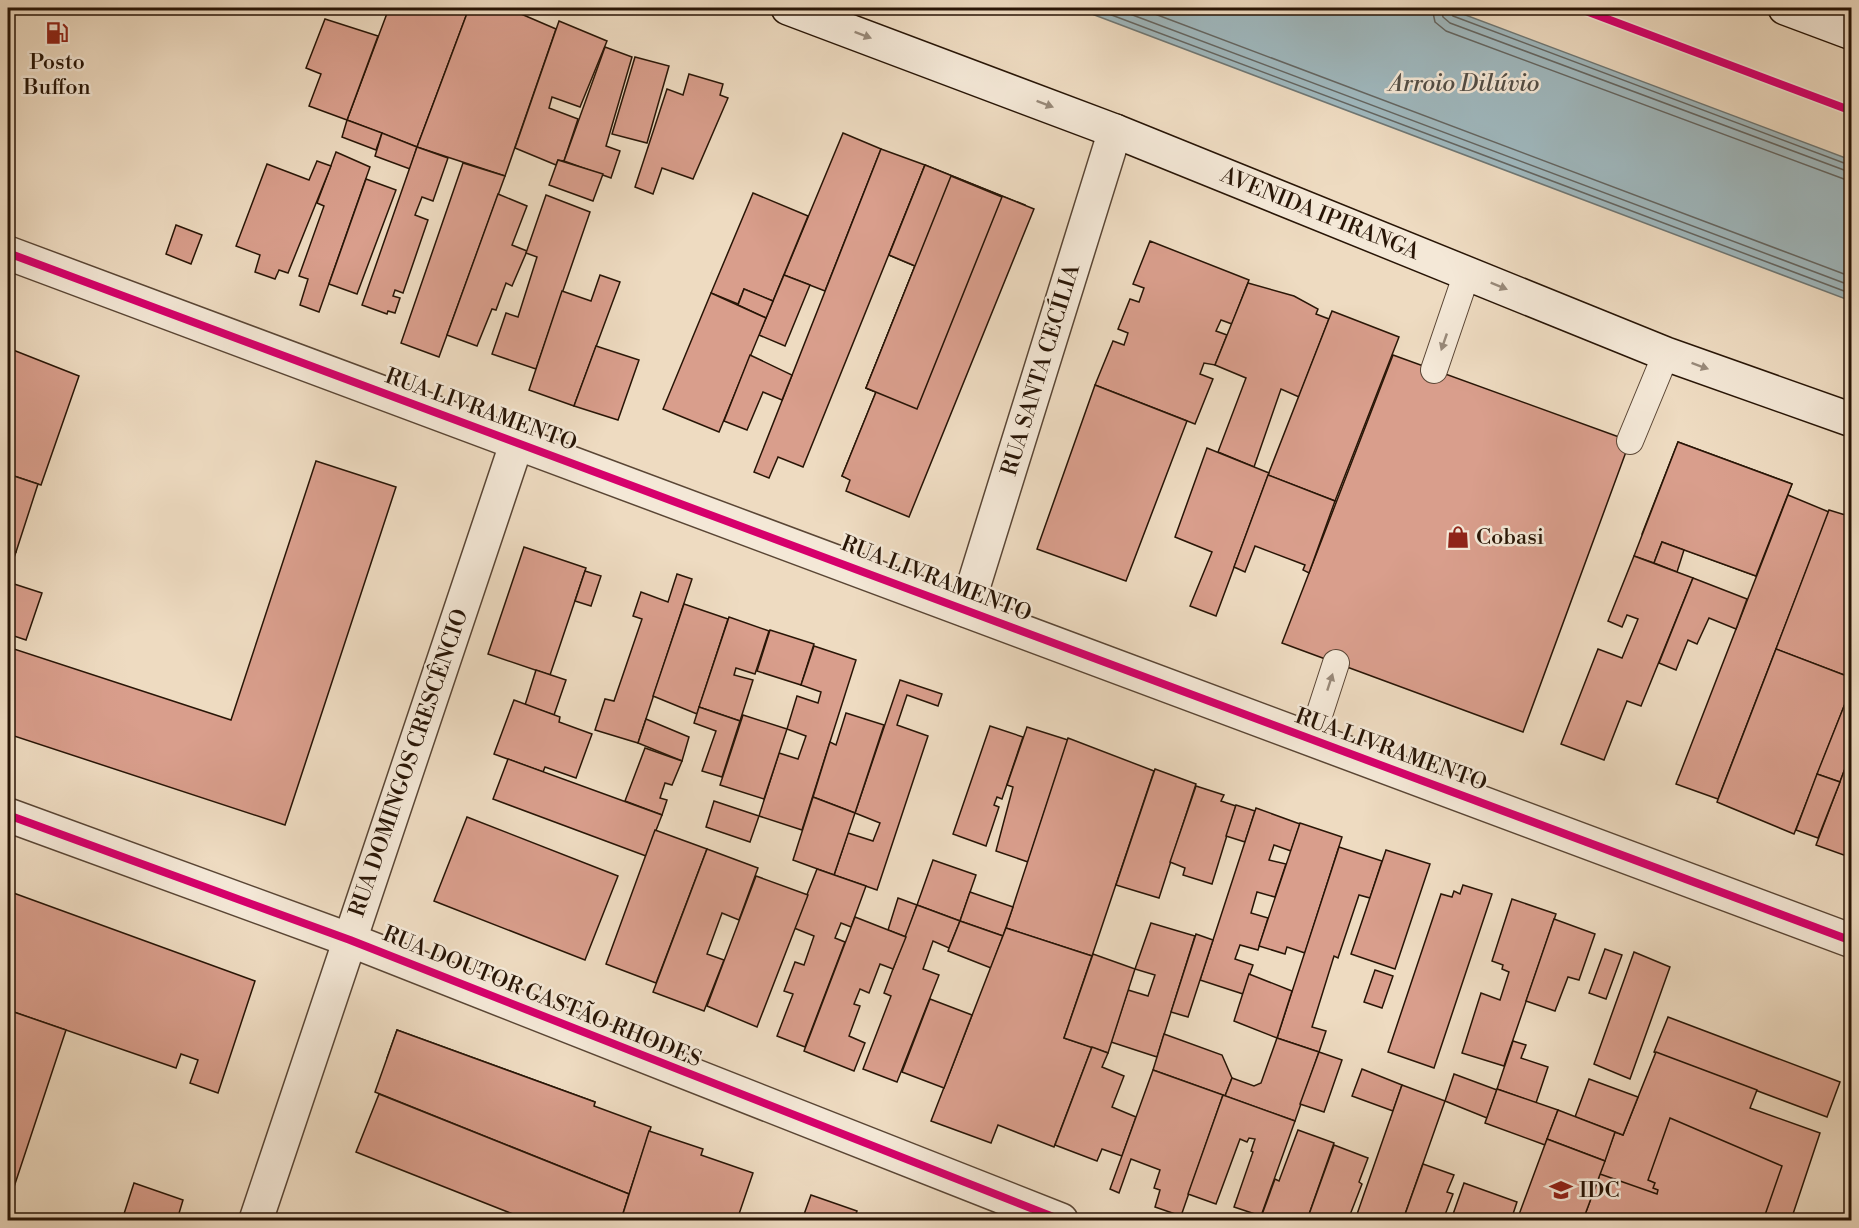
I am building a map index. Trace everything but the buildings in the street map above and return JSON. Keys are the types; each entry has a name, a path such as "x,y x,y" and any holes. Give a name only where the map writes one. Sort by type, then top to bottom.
{"street":[{"name":"AVENIDA IPIRANGA","path":"788,8 1115,131 1666,354 1851,420"},
{"path":"1785,8 1851,33"},
{"name":"RUA SANTA CECÍLIA","path":"966,610 1115,131"},
{"name":"RUA LIVRAMENTO","path":"8,253 1851,941"},
{"name":"RUA DOMINGOS CRESCÊNCIO","path":"256,1221 517,442"},
{"name":"RUA DOUTOR GASTÃO RHODES","path":"8,815 350,940 1061,1221"}],"lane":[{"path":"1434,370 1467,273"},
{"path":"1630,441 1666,354"},
{"path":"1311,740 1336,663"}],"water":[{"name":"Arroio Dilúvio","path":"1076,8 1447,8 1851,160 1851,301"}],"cycle path":[{"path":"1578,8 1852,111"},
{"path":"8,253 1852,941"},
{"path":"8,815 350,940 1061,1220"}],"place":[{"name":"Posto Buffon","path":"57,33"},
{"name":"Cobasi","path":"1458,537"},
{"name":"IDC","path":"1561,1190"}]}
